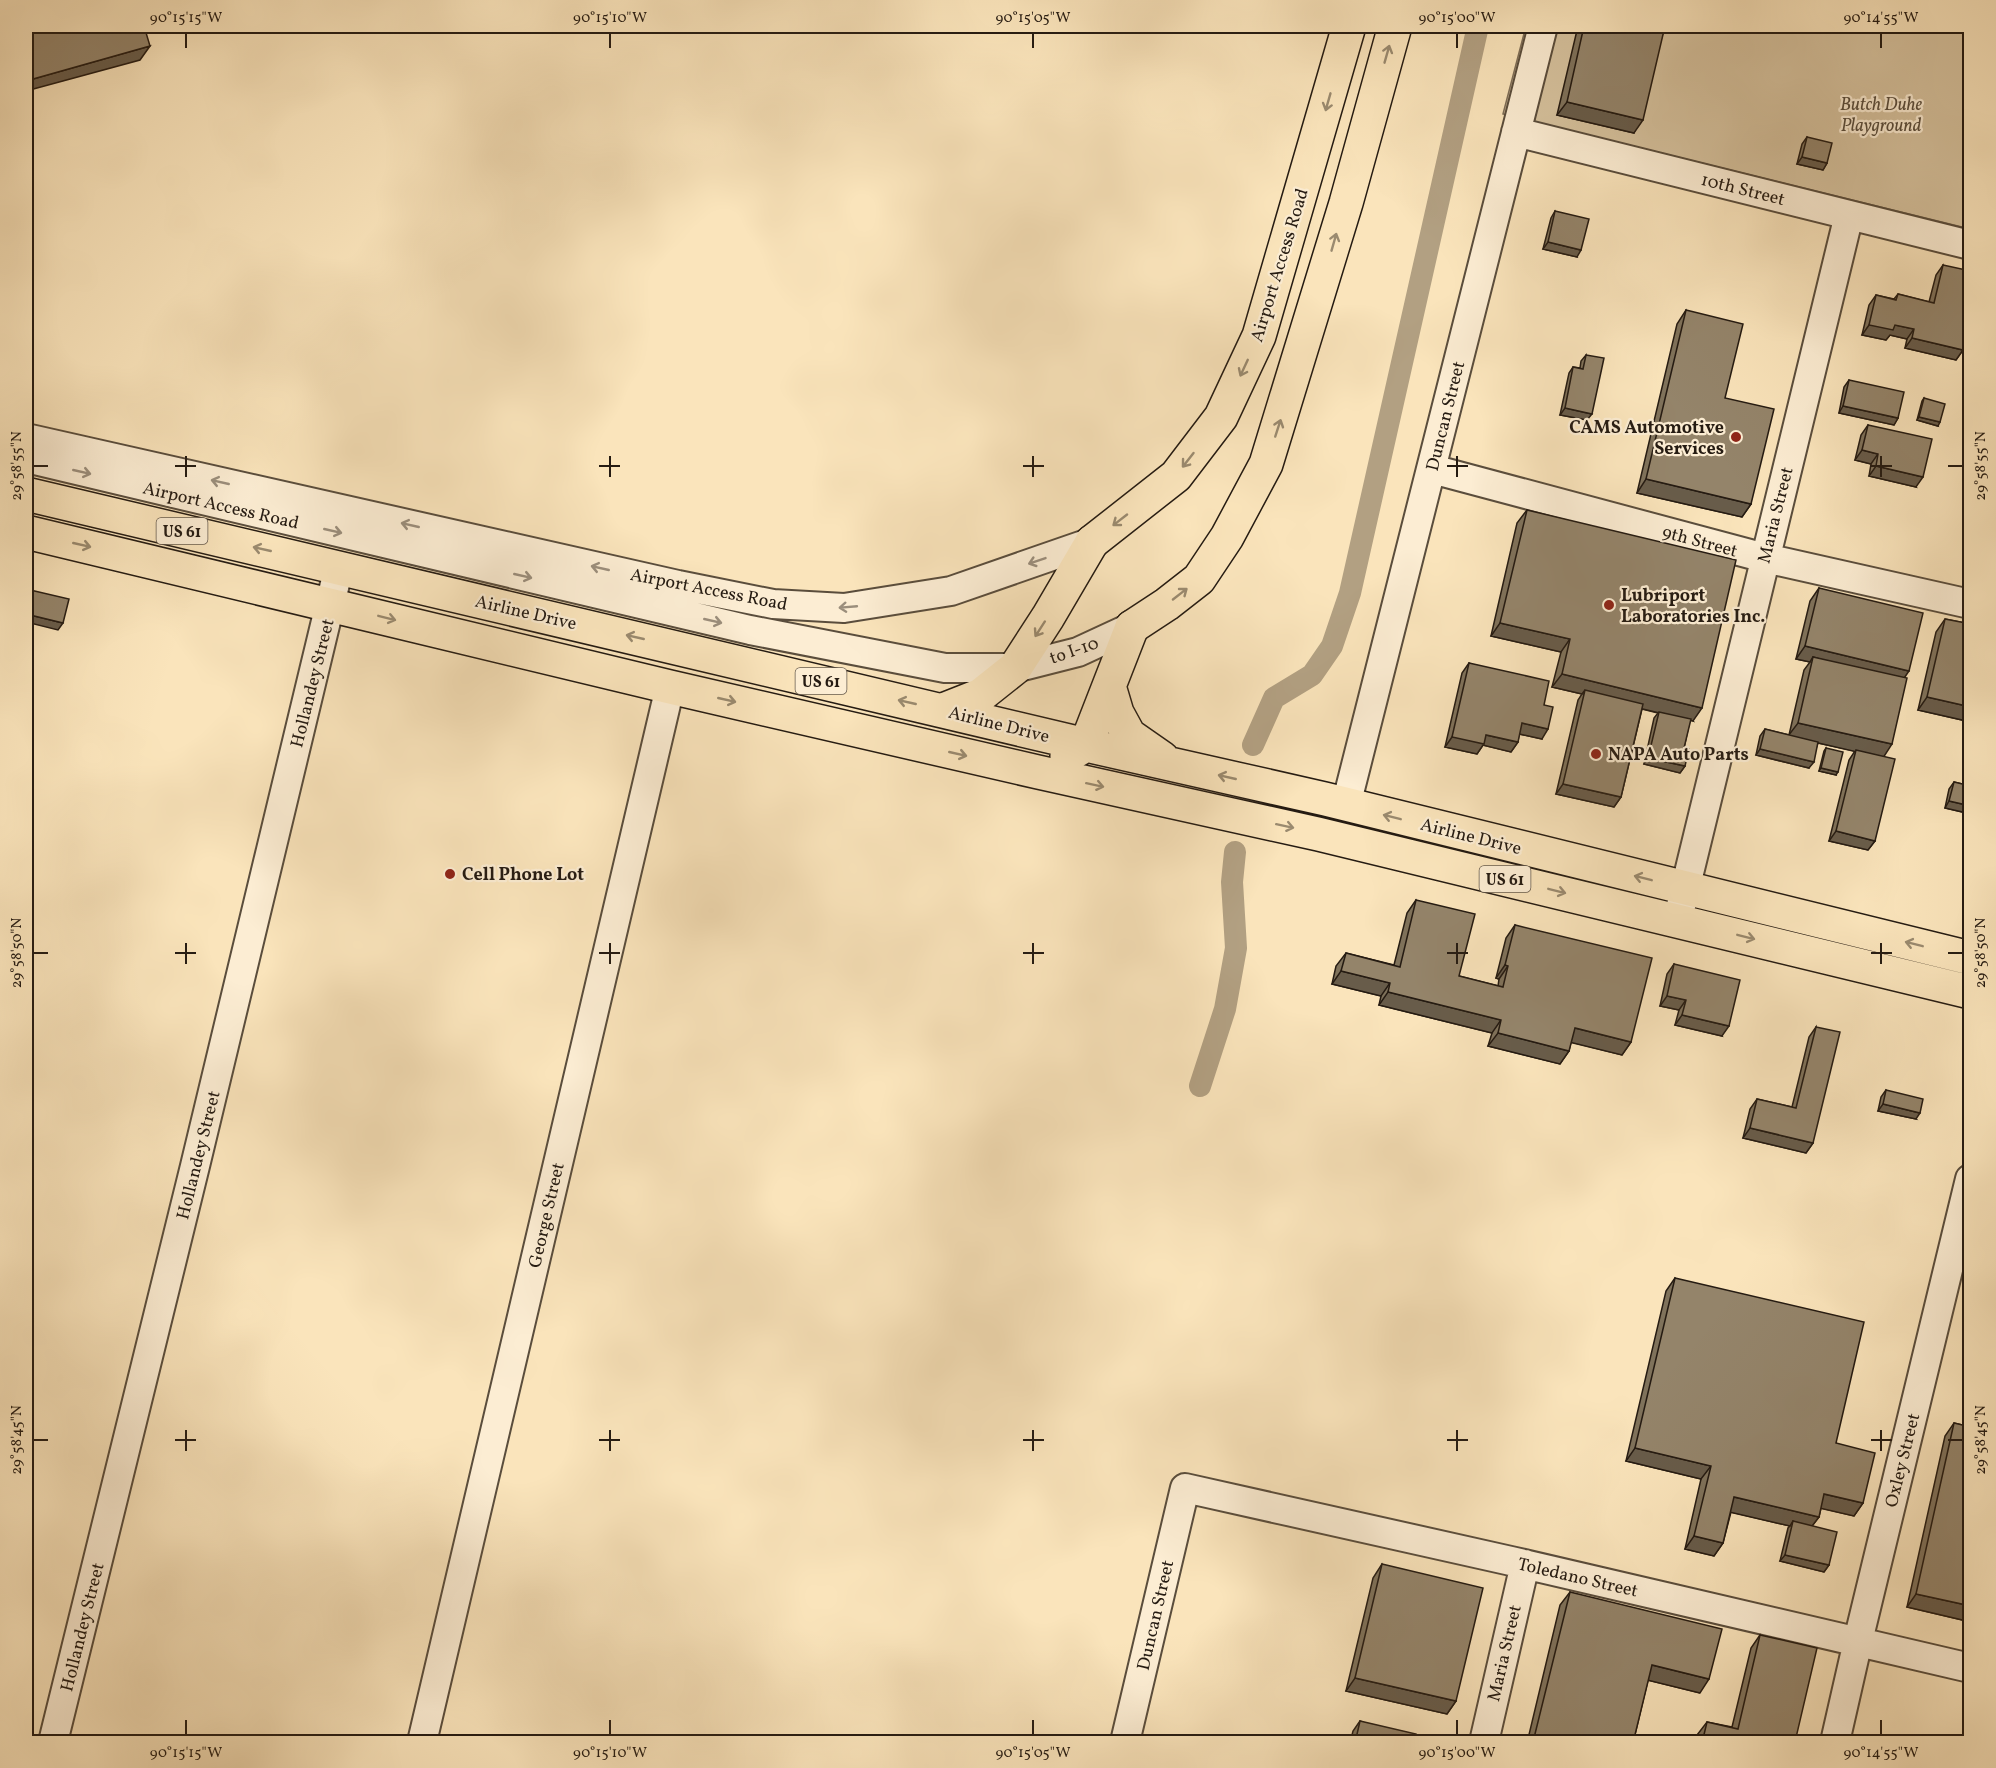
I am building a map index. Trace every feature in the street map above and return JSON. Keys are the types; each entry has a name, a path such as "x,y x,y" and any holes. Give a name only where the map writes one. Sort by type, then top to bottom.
{"main road":[{"name":"Airport Access Road","path":"1092,542 1176,476 1221,417 1259,336 1349,26"},
{"path":"1038,772 1086,745 1132,627 1199,579 1227,537 1266,464 1346,203 1395,26"},
{"name":"Airline Drive","path":"26,494 1346,805 1971,958"},
{"name":"Airline Drive","path":"26,532 670,687 1326,836 1971,992"},
{"path":"943,710 981,695 1015,668 1092,542"},
{"path":"1109,686 1117,713 1129,735 1171,765"}],"street":[{"name":"Duncan Street","path":"1346,805 1543,26"},
{"name":"10th Street","path":"1516,132 1971,245"},
{"name":"Maria Street","path":"1677,921 1849,215"},
{"name":"Airport Access Road","path":"26,438 678,585 773,604 844,608 951,591 1092,542"},
{"name":"Airport Access Road","path":"26,458 750,630 945,668 1015,668"},
{"name":"9th Street","path":"1432,469 1765,558 1971,604"},
{"name":"Hollandey Street","path":"53,1743 339,567"},
{"name":"to I-10","path":"1015,668 1078,652 1132,627"},
{"name":"George Street","path":"422,1743 670,687"},
{"name":"Oxley Street","path":"1835,1743 1971,1179"},
{"name":"Duncan Street","path":"1125,1743 1185,1488"},
{"name":"Toledano Street","path":"1185,1488 1525,1564 1971,1668"},
{"name":"Maria Street","path":"1484,1743 1525,1564"}],"green space":[{"name":"Butch Duhe Playground","path":"1526,26 1970,26 1970,229 1503,114"}],"building":[{"path":"26,26 144,26 150,46 26,81"},
{"path":"1584,26 1665,26 1643,120 1567,102"},
{"path":"1807,137 1832,143 1827,163 1802,157"},
{"path":"1555,211 1589,219 1581,250 1548,242"},
{"path":"1943,265 1971,271 1971,319 1963,350 1912,338 1914,329 1895,325 1893,330 1869,325 1876,295 1896,300 1898,294 1934,303"},
{"path":"1686,310 1743,324 1725,398 1774,409 1751,504 1646,479"},
{"path":"1586,355 1604,358 1592,414 1565,408 1573,367 1583,369"},
{"path":"1849,380 1904,392 1898,418 1843,406"},
{"path":"1924,398 1945,404 1940,422 1919,417"},
{"path":"1868,425 1932,439 1923,477 1876,466 1878,454 1862,450"},
{"name":"Lubriport Laboratories Inc.","path":"1527,510 1736,560 1702,708 1562,674 1570,639 1500,623"},
{"path":"1819,588 1923,613 1909,671 1805,646"},
{"path":"26,589 69,599 63,623 26,614"},
{"path":"1945,619 1971,624 1971,707 1927,697"},
{"path":"1813,657 1907,678 1892,744 1798,723"},
{"path":"1469,663 1549,681 1544,705 1553,707 1548,729 1522,723 1518,742 1486,735 1484,744 1452,737"},
{"name":"NAPA Auto Parts","path":"1585,690 1643,704 1621,797 1563,784"},
{"path":"1659,712 1691,719 1684,748 1689,749 1685,766 1648,758"},
{"path":"1765,729 1818,742 1814,762 1760,749"},
{"path":"1826,748 1843,752 1838,772 1821,768"},
{"path":"1856,750 1895,759 1875,841 1836,831"},
{"path":"1954,782 1971,786 1971,806 1949,801"},
{"path":"1416,900 1475,914 1459,976 1503,987 1508,966 1505,965 1515,925 1652,958 1631,1042 1575,1028 1569,1051 1498,1033 1501,1020 1388,992 1390,983 1341,971 1346,953 1400,967"},
{"path":"1674,964 1740,980 1729,1026 1682,1015 1686,1000 1667,996"},
{"path":"1816,1027 1840,1032 1813,1143 1750,1128 1757,1099 1796,1108"},
{"path":"1886,1090 1923,1099 1920,1113 1883,1104"},
{"path":"1675,1278 1864,1322 1836,1443 1875,1453 1863,1503 1824,1494 1819,1517 1734,1497 1723,1543 1694,1536 1711,1466 1635,1448"},
{"path":"1954,1423 1971,1427 1971,1606 1916,1594"},
{"path":"1793,1521 1837,1532 1829,1565 1785,1555"},
{"path":"1382,1564 1483,1588 1456,1701 1355,1678"},
{"path":"1570,1592 1722,1629 1709,1679 1652,1665 1633,1743 1551,1743 1534,1738"},
{"path":"1760,1635 1817,1648 1795,1742 1784,1740 1783,1743 1702,1743 1707,1722 1738,1729"},
{"path":"1360,1721 1416,1734 1414,1743 1355,1743"}],"waterway":[{"path":"1253,745 1274,698 1312,675 1332,646 1350,593 1478,26"},
{"path":"1200,1086 1225,1009 1236,948 1232,882 1235,852"}],"place":[{"name":"CAMS Automotive Services","path":"1736,437"},
{"name":"Lubriport Laboratories Inc.","path":"1609,605"},
{"name":"NAPA Auto Parts","path":"1596,754"},
{"name":"Cell Phone Lot","path":"450,874"}]}
